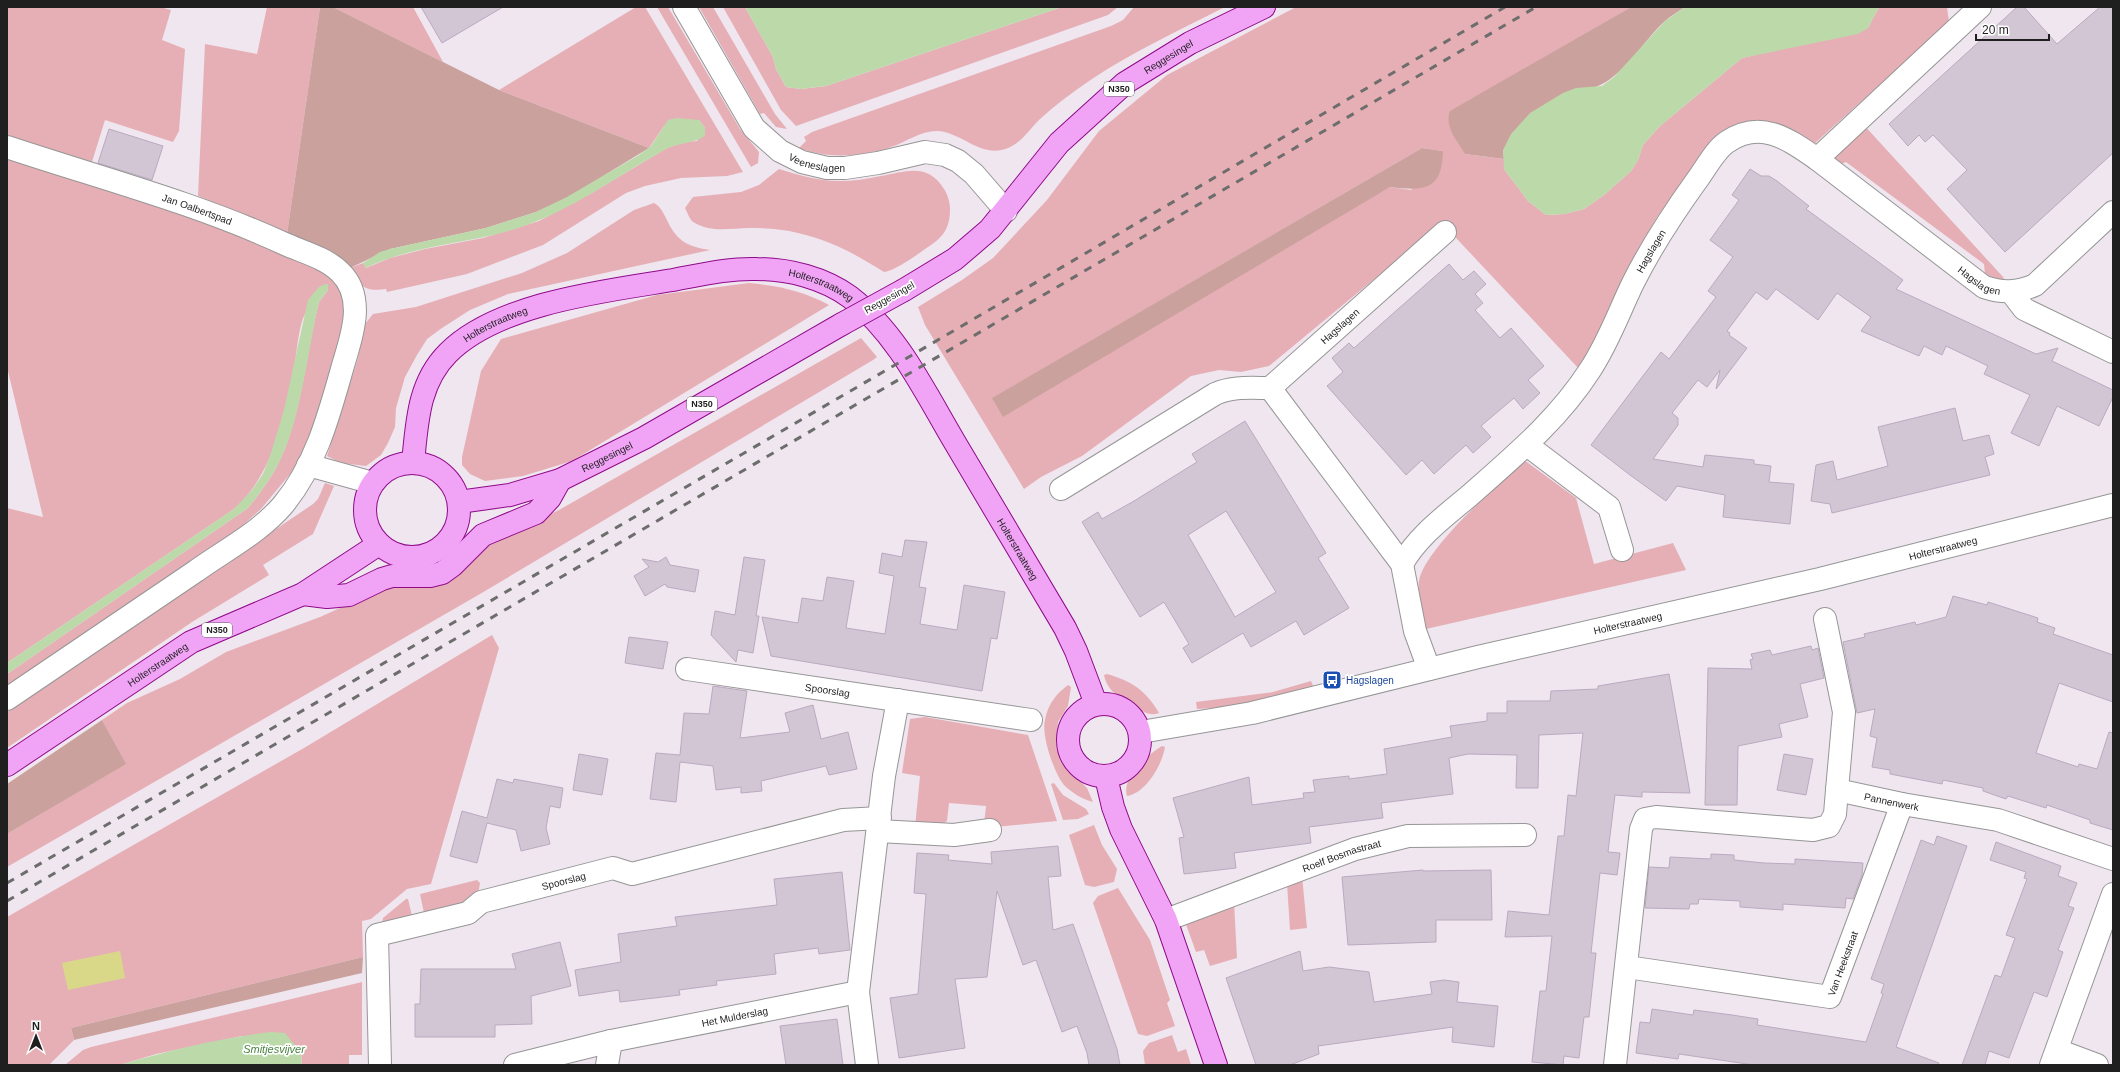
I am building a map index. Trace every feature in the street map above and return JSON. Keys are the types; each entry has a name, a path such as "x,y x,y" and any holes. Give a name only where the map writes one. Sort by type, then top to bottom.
{"main road":[{"name":"Reggesingel","path":"459,502 510,495 560,480 644,438 904,290 955,259 990,229 1006,211 1059,143 1125,84 1190,43 1264,7"},
{"name":"Holterstraatweg","path":"413,462 419,409 426,385 434,369 447,354 465,338 490,324 540,305 732,270 775,270 811,278 848,296 876,321 895,345 922,387 1065,628 1076,651 1096,704"},
{"path":"413,462 438,470 448,478 455,489 459,502 459,517 455,531 446,543 434,552 420,556 404,556 390,551 379,544 369,530 365,514 366,498 373,483 390,468 413,462"},
{"path":"303,594 327,597 349,595 382,579 392,576 430,576 442,572 453,565 483,535 536,513 550,498 560,480"},
{"name":"Holterstraatweg","path":"7,765 191,642 303,594 379,544"},
{"path":"1096,704 1115,705 1124,709 1132,716 1141,732 1140,746 1137,756 1130,766 1121,773 1106,777 1086,772 1077,764 1070,754 1068,742 1069,730 1074,719 1083,710 1096,704"},
{"path":"1106,777 1113,807 1121,829 1166,920 1216,1065"}],"street":[{"name":"Veeneslagen","path":"684,7 754,128 780,151 812,165 839,168 878,163 925,152 945,155 958,161 974,174 1006,211"},
{"path":"1817,158 1980,7"},
{"name":"Hagslagen","path":"1402,564 1419,539 1527,446 1554,418 1591,368 1634,282 1676,210 1725,143 1750,133 1771,132 1791,141 1817,158 1984,287 1999,292 2012,292 2035,285 2113,212"},
{"name":"Jan Oalbertspad","path":"7,146 210,213 334,267 348,282 356,311 347,354 327,422 308,465"},
{"name":"Hagslagen","path":"1270,388 1445,232"},
{"name":"Hagslagen","path":"2012,292 2024,309 2113,352"},
{"path":"1061,489 1215,394 1224,390 1240,388 1270,388 1402,564 1415,631 1429,669"},
{"path":"1527,446 1609,507 1622,550"},
{"path":"7,699 261,526 283,505 308,465 373,483"},
{"name":"Holterstraatweg","path":"1141,732 1252,713 1429,669 1820,579 2113,505"},
{"path":"1614,1065 1627,967 1641,829 1645,819 1656,817 1813,830 1829,826 1835,814 1844,712 1825,619"},
{"name":"Spoorslag","path":"687,669 1030,720"},
{"path":"867,1065 858,992 884,776 898,700"},
{"name":"Pannenwerk","path":"1837,790 1902,804 1998,820 2113,859"},
{"name":"Van Heekstraat","path":"1627,967 1830,997 1902,804"},
{"name":"Spoorslag","path":"380,1065 377,935 468,913 481,902 613,868 632,874 843,820 954,835 990,830"},
{"name":"Roelf Bosmastraat","path":"1166,920 1355,849 1384,840 1408,836 1525,835"},
{"path":"2097,1065 2054,1058 2113,894"},
{"name":"Het Mulderslag","path":"515,1065 611,1041 858,992"},
{"path":"607,1065 611,1041"}],"shaded area":[{"path":"7,7 160,7 171,10 162,40 185,49 179,131 173,142 105,120 91,165 7,136"},
{"path":"267,7 320,7 287,234 198,196 205,44 257,54"},
{"path":"320,7 333,7 499,90 649,148 567,198 536,212 486,228 390,249 350,268 287,234"},
{"path":"333,7 413,7 443,62"},
{"path":"636,7 645,7 743,172 727,176 681,178 645,186 626,193 543,245 467,274 387,292 386,289 373,290 360,284 350,268 363,263 366,268 390,258 425,249 483,238 539,221 590,194 667,148 685,142 697,141 705,128 699,120 664,126 649,148 499,90"},
{"path":"657,7 668,7 740,129 759,152 758,163 751,167"},
{"path":"699,7 713,7 775,114 787,129 776,127 764,113 760,114"},
{"path":"723,7 745,7 773,57 776,69 786,87 801,89 826,86 1062,7 1118,7 1108,15 796,126 781,110"},
{"path":"1134,7 1225,7 1141,50 1092,79 1051,109 1021,139 1008,148 989,150 980,148 946,132 931,131 897,145 857,155 821,154 799,148 806,141 804,137 812,132 1111,26 1123,20"},
{"path":"1296,7 1631,7 1450,112 1465,154 1504,159 1504,169 1528,201 1546,215 1564,214 1584,209 1604,195 1631,171 1638,160 1643,145 1660,126 1742,58 1868,28 1879,7 1947,7 1949,22 1814,144 1780,124 1757,121 1714,139 1704,149 1694,167 1657,217 1629,266 1580,370 1442,223 1269,366 1241,372 1219,370 1191,376 1082,456 1041,477 1024,489 925,325 918,307 962,280 993,258 1047,200 1099,131 1167,75","holes":["1422,148 1443,151 1411,190 1390,187 993,398"]},
{"path":"1631,7 1685,7 1664,22 1621,70 1611,78 1601,85 1591,88 1503,150 1504,159 1465,154 1450,128 1450,111"},
{"path":"1862,123 2004,278 2001,281 1985,274 1984,264 1846,162 1837,166 1832,158"},
{"path":"1422,148 1443,151 1442,164 1439,174 1435,181 1429,186 1412,189 1390,187 1003,417 992,398"},
{"path":"7,153 186,215 299,258 334,276 348,305 327,402 300,462 261,509 231,536 7,686 7,674 248,508 252,503 276,468 291,430 302,387 319,302 328,290 328,284 306,312 302,321 287,401 276,441 269,460 248,494 234,509 7,663 7,508 43,517 7,367"},
{"path":"779,169 816,179 831,181 850,181 907,171 923,172 930,175 937,181 947,194 950,210 948,225 946,230 936,242 901,265 884,272 843,249 810,236 774,229 708,228 693,222 689,217 685,208 693,197 741,192 759,185"},
{"path":"654,203 661,209 670,226 682,241 710,250 508,294 470,310 427,339 417,355 405,377 396,408 395,427 381,455 366,466 341,463 327,456 358,358 365,324 373,314 416,307 522,273 567,253 634,210"},
{"path":"749,283 790,290 810,296 829,305 572,461 523,476 485,481 470,474 462,465 462,457 481,371 501,339 657,295"},
{"path":"861,338 877,357 873,360 480,594 7,867 7,834 125,764 102,720 127,703 180,679 226,652 320,617 559,510"},
{"path":"1524,460 1576,498 1594,564 1673,543 1686,570 1426,629 1419,585 1424,568 1434,552 1448,535 1481,500"},
{"path":"325,483 334,486 313,534 263,565 269,575 192,622 7,748 7,712 313,504 318,499"},
{"path":"492,635 499,648 431,884 407,889 371,919 362,921 363,957 71,1028 74,1040 49,1065 7,1065 7,917 304,748"},
{"path":"1107,674 1131,683 1143,692 1159,713 1146,713 1127,700 1118,696 1105,680 1104,675"},
{"path":"1311,681 1314,688 1258,705 1197,709 1196,702 1273,692"},
{"path":"1068,685 1071,687 1068,706 1058,722 1056,744 1063,764 1087,788 1093,802 1070,791 1064,785 1056,772 1049,754 1044,727 1048,709 1056,696"},
{"path":"925,717 1028,735 1057,821 995,827 984,824 986,806 949,803 947,821 936,829 915,827 920,776 902,773 910,719"},
{"path":"102,720 126,764 7,834 7,784"},
{"path":"1162,746 1165,747 1157,770 1141,790 1127,796 1126,789 1132,774 1143,761"},
{"path":"1054,783 1063,795 1086,809 1089,814 1078,819 1063,820 1051,784"},
{"path":"1094,825 1102,845 1117,869 1114,882 1094,887 1085,885 1069,835"},
{"path":"1302,876 1307,928 1290,930 1287,883"},
{"path":"477,880 480,883 478,895 469,902 424,913 420,894"},
{"path":"1118,888 1150,940 1170,1000 1167,1003 1175,1026 1147,1036 1138,1034 1093,903 1098,896"},
{"path":"406,899 408,899 412,916 382,924 383,918"},
{"path":"1234,902 1237,958 1210,966 1204,950 1196,952 1184,919"},
{"path":"120,951 125,978 68,990 62,963"},
{"path":"363,957 362,973 74,1040 71,1028"},
{"path":"362,982 362,1055 349,1055 349,1065 302,1065 301,1053 242,1036 156,1054 120,1065 65,1065 83,1050 91,1047"},
{"path":"1172,1035 1178,1052 1186,1049 1191,1065 1145,1065 1143,1051 1149,1043"}],"water":[{"path":"745,7 1062,7 826,86 801,89 786,87 776,69 773,57"},
{"path":"1685,7 1879,7 1868,28 1858,34 1742,58 1660,126 1643,145 1638,160 1631,171 1604,195 1584,209 1564,214 1546,215 1528,201 1504,169 1503,150 1511,134 1530,113 1563,93 1576,88 1602,86 1614,77 1665,21"},
{"path":"677,118 699,120 705,128 705,135 698,140 675,145 666,149 575,203 538,221 480,238 402,254 383,260 366,268 363,263 380,252 390,249 486,228 536,212 567,197 639,155 651,146 668,120"},
{"path":"328,284 328,290 319,302 292,431 276,468 248,508 7,674 7,663 234,509 252,490 263,474 284,410 308,300 319,287"},
{"name":"Smitjesvijver","path":"271,1032 285,1033 301,1053 302,1065 120,1065 195,1045"}],"building":[{"path":"421,7 503,7 442,43"},
{"path":"2017,7 2024,7 2057,44 2100,7 2113,7 2113,153 2005,252 1947,189 1967,170 1933,135 1925,142 1919,135 1908,146 1889,124"},
{"path":"109,129 163,146 152,180 98,163"},
{"path":"1750,169 1761,176 1769,176 1777,181 1809,206 1806,209 1903,280 1896,289 2036,354 2058,348 2052,361 2113,390 2113,397 2099,426 2057,406 2039,446 2011,433 2030,395 1984,374 1988,366 1946,346 1942,355 1924,346 1919,356 1861,331 1871,317 1837,293 1818,320 1776,289 1767,300 1756,292 1727,331 1730,333 1729,335 1747,348 1716,389 1720,370 1707,387 1698,380 1672,413 1678,418 1678,425 1653,459 1703,467 1705,455 1754,460 1754,464 1771,466 1769,482 1794,484 1790,524 1723,517 1725,495 1677,486 1666,501 1630,475 1591,445 1661,352 1669,359 1716,297 1708,291 1733,257 1710,240 1739,200 1732,195"},
{"path":"1449,264 1463,280 1474,271 1486,284 1475,294 1483,303 1475,310 1500,338 1511,328 1544,366 1528,380 1540,393 1523,409 1514,398 1481,426 1491,437 1473,453 1466,445 1434,474 1422,460 1406,475 1327,386 1343,372 1332,358 1349,343 1354,348"},
{"path":"1955,408 1963,441 1989,435 1994,454 1985,457 1990,475 1832,513 1830,504 1811,501 1816,465 1833,461 1837,480 1888,466 1878,427"},
{"path":"1245,421 1326,553 1318,558 1349,608 1304,635 1296,621 1251,647 1243,633 1192,663 1183,648 1189,644 1164,602 1140,617 1082,522 1098,512 1102,519 1134,501 1197,462 1192,454","holes":["1226,511 1276,592 1235,617 1188,535"]},
{"path":"905,540 927,542 919,587 926,588 920,624 957,630 964,585 1005,592 997,639 991,638 982,691 771,656 762,617 798,623 802,598 823,601 827,577 854,581 846,628 885,634 894,576 879,573 882,553 902,557"},
{"path":"666,557 670,565 699,570 695,592 667,587 665,584 645,596 634,576 649,567 642,559 658,562"},
{"path":"744,557 765,560 756,616 759,616 753,653 738,650 736,662 711,635 715,611 735,615"},
{"path":"1953,596 1987,605 1988,602 2038,618 2037,622 2055,628 2053,634 2113,655 2113,702 2059,683 2036,753 2078,767 2079,764 2097,769 2109,732 2113,733 2113,830 2090,823 2090,820 2047,805 2046,808 2008,796 2006,799 1983,791 1983,788 1943,780 1942,784 1890,774 1890,770 1872,767 1877,738 1870,736 1875,709 1857,713 1843,642 1865,637 1864,634 1915,622 1916,625 1946,617"},
{"path":"629,637 668,642 663,669 625,663"},
{"path":"1811,646 1812,650 1818,648 1824,678 1800,684 1808,717 1779,724 1782,737 1738,746 1737,805 1705,805 1708,668 1752,669 1750,660 1753,659 1751,654 1770,650 1772,655"},
{"path":"1669,674 1690,793 1642,792 1642,797 1615,795 1608,852 1620,853 1617,875 1600,873 1591,953 1596,953 1589,1017 1584,1017 1579,1058 1564,1056 1563,1065 1532,1062 1540,991 1546,991 1552,936 1505,937 1508,911 1549,915 1558,836 1564,836 1568,795 1576,796 1583,733 1539,735 1538,788 1516,788 1517,755 1468,754 1449,758 1453,794 1381,803 1383,818 1309,827 1311,843 1234,853 1236,868 1184,874 1179,838 1184,837 1173,798 1249,777 1252,805 1304,798 1303,793 1315,792 1313,780 1349,776 1349,779 1387,774 1384,749 1452,737 1450,726 1487,721 1487,713 1507,713 1507,701 1550,701 1551,691 1598,689 1598,686"},
{"path":"713,686 747,691 740,738 790,732 785,713 813,705 821,739 848,732 857,769 829,775 826,766 761,781 762,791 741,793 741,787 716,790 713,766 680,762 676,802 650,799 656,753 680,755 684,713 709,714"},
{"path":"579,754 608,759 602,795 573,790"},
{"path":"1784,754 1813,759 1806,795 1777,790"},
{"path":"497,779 513,783 514,779 563,788 560,808 550,806 546,828 550,844 521,851 516,830 487,823 477,863 450,856 462,811 487,818"},
{"path":"1937,836 1967,846 1896,1047 1939,1063 1938,1065 1754,1065 1679,1054 1678,1059 1636,1053 1640,1022 1650,1023 1652,1009 1693,1015 1694,1010 1758,1019 1757,1025 1866,1042 1883,994 1881,993 1884,984 1871,979 1921,840 1934,845"},
{"path":"1996,842 2061,866 2058,876 2077,883 2068,906 2074,908 2058,950 2063,952 2047,997 2034,992 2009,1058 1989,1051 1985,1065 1962,1065 1995,975 2001,977 2015,938 2006,935 2027,879 2024,878 2026,872 1990,860"},
{"path":"1058,846 1061,876 1048,877 1053,930 1073,924 1117,1049 1120,1065 1089,1065 1087,1053 1077,1026 1062,1032 1036,960 1023,965 997,891 987,977 955,979 965,1048 899,1058 890,998 918,994 926,894 914,893 917,853 949,855 948,860 992,864 991,852"},
{"path":"1711,854 1734,855 1734,860 1764,863 1795,864 1795,859 1863,863 1862,875 1853,899 1846,898 1845,908 1783,904 1783,910 1740,907 1740,901 1699,899 1698,904 1690,904 1689,909 1645,908 1649,867 1669,868 1670,857 1711,859"},
{"path":"1423,870 1491,870 1492,920 1436,920 1436,942 1348,945 1342,877"},
{"path":"842,872 850,950 819,954 818,948 774,954 776,974 716,981 717,985 679,990 680,995 620,1002 619,990 579,996 575,970 621,962 618,934 677,926 675,917 777,905 774,879"},
{"path":"560,942 571,986 531,996 532,1024 495,1025 495,1037 415,1037 415,1004 420,1004 421,969 516,969 512,954"},
{"path":"1300,951 1303,971 1329,967 1369,972 1374,1002 1432,994 1430,982 1444,980 1459,982 1457,1002 1498,1006 1494,1047 1452,1042 1453,1027 1318,1046 1319,1054 1290,1065 1256,1065 1226,978"},
{"path":"837,1019 843,1065 786,1065 780,1026"}],"railway":[{"path":"7,883 1505,7"},
{"path":"7,901 1536,7"}],"place":[{"name":"Hagslagen","path":"1332,680"}]}
